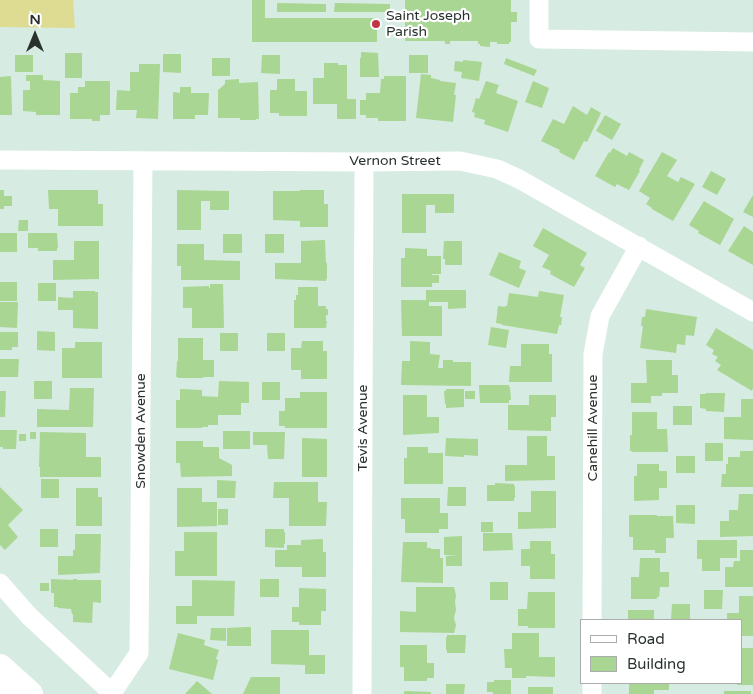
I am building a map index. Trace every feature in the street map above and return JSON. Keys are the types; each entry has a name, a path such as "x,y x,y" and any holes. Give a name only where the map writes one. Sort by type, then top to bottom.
{"highway":[{"path":"0,667 30,694"}],"street":[{"path":"539,0 539,39 753,42"},
{"name":"Vernon Street","path":"0,160 460,161 497,169 520,179 753,312"},
{"name":"Snowden Avenue","path":"112,693 139,653 143,161"},
{"name":"Tevis Avenue","path":"362,694 364,162"},
{"name":"Canehill Avenue","path":"592,619 593,354 600,316 639,246"},
{"path":"0,583 29,616 112,693"}],"shaded area":[{"path":"0,0 73,0 75,28 0,27"}],"building":[{"path":"252,0 265,0 265,18 377,18 377,42 252,42"},
{"path":"405,0 511,0 511,12 517,12 517,22 511,22 511,42 509,44 490,42 490,47 480,46 478,41 450,41 450,44 445,44 445,41 405,41"},
{"path":"277,3 326,4 326,12 277,12"},
{"path":"335,3 390,4 390,12 334,12"},
{"path":"361,52 378,53 379,77 360,77"},
{"path":"65,53 82,53 82,78 65,78"},
{"path":"163,54 181,54 181,73 163,72"},
{"path":"15,55 33,55 33,72 15,72"},
{"path":"262,55 280,55 280,74 261,73"},
{"path":"409,55 428,55 428,73 409,73"},
{"path":"212,58 230,58 230,76 212,76"},
{"path":"506,58 537,70 534,76 504,64"},
{"path":"463,60 482,62 479,81 461,78 462,72 454,71 455,61 463,62"},
{"path":"324,63 347,65 347,99 356,99 356,119 337,119 337,104 313,104 313,78 324,78"},
{"path":"139,64 160,64 158,119 136,118 137,110 116,110 117,90 130,91 130,72 139,72"},
{"path":"421,74 431,75 431,78 440,81 456,83 453,122 416,118"},
{"path":"26,75 43,75 43,80 60,81 60,115 36,115 36,112 23,111 23,90 30,90 30,81 26,81"},
{"path":"11,76 12,115 0,115 0,77"},
{"path":"384,76 406,76 406,121 378,121 378,118 366,118 366,115 360,115 360,100 366,100 366,93 380,93 381,79 384,79"},
{"path":"239,79 239,83 258,82 259,119 218,118 218,90 225,84 225,80"},
{"path":"277,79 295,79 295,91 307,91 307,116 279,116 279,113 270,113 270,90 277,90"},
{"path":"85,81 110,81 110,115 100,115 100,121 70,119 70,93 78,93 78,87 85,87"},
{"path":"486,81 499,85 496,93 518,101 508,132 484,124 485,120 474,117 475,113 472,112 476,98 479,99"},
{"path":"533,81 549,88 542,108 525,102"},
{"path":"180,87 191,87 191,93 209,93 208,115 195,115 195,119 173,119 173,92 180,93"},
{"path":"573,106 587,115 591,107 601,113 587,142 584,141 574,160 559,152 560,150 541,141 553,119 564,124"},
{"path":"605,115 621,124 612,140 596,131"},
{"path":"613,148 627,156 629,152 644,160 629,190 617,184 615,187 595,176"},
{"path":"662,152 677,160 667,176 678,182 681,177 695,184 673,221 646,204 650,198 639,191"},
{"path":"711,171 726,179 717,195 702,187"},
{"path":"0,190 4,190 4,196 12,196 12,206 4,206 4,209 0,209"},
{"path":"48,190 98,190 98,204 103,204 103,226 58,226 58,209 49,209"},
{"path":"177,190 229,191 229,210 210,210 210,201 201,201 201,230 177,230"},
{"path":"324,190 324,204 328,204 328,227 300,227 300,221 273,220 273,191"},
{"path":"402,194 454,194 454,213 435,213 435,205 426,205 426,233 402,233"},
{"path":"753,195 753,217 743,212"},
{"path":"704,201 734,219 720,245 698,233 699,231 689,225"},
{"path":"19,220 28,220 28,231 18,231"},
{"path":"744,226 753,232 753,265 728,251"},
{"path":"543,228 587,253 580,265 585,268 574,287 550,274 551,271 542,267 549,255 533,246"},
{"path":"0,233 17,233 17,252 0,252"},
{"path":"28,233 57,233 57,251 38,251 38,248 28,248"},
{"path":"223,234 242,234 242,253 223,253"},
{"path":"265,234 284,234 284,253 265,253"},
{"path":"325,240 326,281 275,279 275,263 301,263 301,241"},
{"path":"74,241 99,241 99,279 53,280 53,260 74,260"},
{"path":"444,241 462,241 462,265 445,265 445,259 443,259"},
{"path":"177,244 204,244 204,260 240,261 240,280 181,280 181,266 177,266"},
{"path":"405,248 427,249 427,256 441,256 441,274 432,274 439,275 439,283 432,283 432,287 401,287 401,258 405,258"},
{"path":"499,252 521,261 519,268 526,271 519,288 489,275"},
{"path":"0,282 17,282 17,301 0,301"},
{"path":"38,283 56,283 56,301 38,301"},
{"path":"210,284 223,284 224,328 192,328 192,308 183,308 183,287 209,286 210,288"},
{"path":"298,287 318,287 318,306 326,306 326,309 328,309 326,328 294,328 294,300 296,300 296,295 298,295"},
{"path":"426,290 466,290 466,308 448,309 448,302 429,302 429,306 442,306 442,336 402,336 401,300 426,300"},
{"path":"73,291 98,292 98,329 73,328 73,310 58,310 58,297 73,298"},
{"path":"539,291 564,295 560,317 562,317 561,325 559,325 557,334 496,323 498,306 507,306 509,293 538,297"},
{"path":"0,302 18,302 17,328 0,327"},
{"path":"646,309 697,317 694,336 686,335 685,345 677,344 676,353 640,348 643,326 641,326 642,317 645,317"},
{"path":"491,327 509,330 506,348 488,345"},
{"path":"716,328 753,350 752,391 717,370 721,365 715,361 718,357 712,354 714,350 706,345"},
{"path":"37,331 55,332 55,351 37,350"},
{"path":"0,332 18,332 18,347 12,347 12,350 0,350"},
{"path":"220,333 238,333 238,351 220,351"},
{"path":"267,333 285,333 285,351 267,351"},
{"path":"178,338 203,338 203,360 214,360 214,377 176,377"},
{"path":"302,341 323,341 323,351 327,351 327,379 301,379 301,370 291,370 291,348 301,348"},
{"path":"410,341 430,342 430,354 440,355 438,368 443,368 443,360 471,362 471,386 401,385 402,361 410,361"},
{"path":"75,342 102,342 102,378 62,378 62,348 75,348"},
{"path":"521,344 549,344 549,354 552,354 552,382 509,382 510,366 521,366"},
{"path":"0,359 19,359 18,377 0,377"},
{"path":"646,360 672,360 672,375 678,375 678,393 662,393 662,396 651,396 651,403 631,403 631,383 647,383"},
{"path":"34,381 52,381 52,399 34,399"},
{"path":"219,381 249,382 249,403 241,403 241,415 218,415 218,425 208,425 208,427 176,428 176,400 180,400 180,389 202,390 202,396 218,397"},
{"path":"262,382 280,382 280,400 262,400"},
{"path":"479,385 509,385 511,400 509,400 509,403 480,403"},
{"path":"70,388 94,388 93,427 37,427 37,409 69,410"},
{"path":"446,389 464,389 464,407 446,408 444,391"},
{"path":"0,391 6,391 5,417 0,417"},
{"path":"465,391 475,391 475,399 465,399"},
{"path":"300,392 327,392 327,428 285,428 285,426 279,426 279,411 285,411 285,398 300,398"},
{"path":"725,393 724,412 706,411 706,409 700,408 700,394"},
{"path":"403,395 427,395 427,417 439,417 439,433 403,435"},
{"path":"529,395 556,395 556,417 551,417 551,431 508,430 508,405 529,405"},
{"path":"741,399 753,399 753,440 724,439 724,417 741,417"},
{"path":"673,406 692,406 692,425 673,425"},
{"path":"632,412 657,412 657,429 667,429 668,452 630,451"},
{"path":"0,430 17,430 16,449 3,449 3,447 0,447"},
{"path":"223,431 250,431 250,449 223,449"},
{"path":"30,432 36,432 36,439 30,439"},
{"path":"40,432 86,433 86,457 101,457 101,477 40,477"},
{"path":"253,432 285,432 284,459 268,459 267,445 253,445"},
{"path":"19,434 26,434 26,441 19,441"},
{"path":"527,436 547,436 547,456 555,456 555,480 505,481 505,465 527,465"},
{"path":"302,438 327,439 327,477 302,477"},
{"path":"446,438 478,439 478,456 445,456"},
{"path":"176,441 203,441 203,447 219,447 219,458 232,465 232,476 181,477 180,463 176,463"},
{"path":"705,443 723,443 723,461 705,461"},
{"path":"407,447 428,447 428,453 443,453 443,484 404,484 404,458 407,458"},
{"path":"740,451 753,451 753,487 721,487 722,474 726,474 728,457 740,457"},
{"path":"676,456 695,456 695,473 676,473"},
{"path":"637,464 659,464 659,471 667,471 667,488 659,488 659,500 634,501 634,476 637,476"},
{"path":"41,479 59,479 59,498 41,498"},
{"path":"217,480 236,481 235,498 217,498"},
{"path":"274,482 318,482 318,502 327,502 326,526 289,526 289,498 273,498"},
{"path":"495,483 514,484 514,501 487,501 487,485 495,485"},
{"path":"0,487 23,510 8,525 18,537 5,550 0,545"},
{"path":"448,487 466,487 466,506 447,506"},
{"path":"76,488 98,488 98,497 102,497 102,526 76,526"},
{"path":"177,488 202,488 202,502 217,502 217,526 177,527"},
{"path":"531,491 556,491 556,528 518,529 518,512 531,512"},
{"path":"739,494 753,494 753,536 720,537 720,521 729,521 729,510 738,510"},
{"path":"401,498 440,498 440,513 448,513 448,529 439,529 439,533 405,533 405,519 401,519"},
{"path":"676,505 695,505 695,524 676,523"},
{"path":"218,509 228,509 228,525 218,525"},
{"path":"629,515 673,516 674,538 666,538 666,553 655,553 655,550 633,550 633,537 629,537"},
{"path":"481,522 493,522 493,532 481,532"},
{"path":"40,529 58,529 58,547 40,547"},
{"path":"265,529 284,529 284,548 265,547"},
{"path":"184,532 217,532 217,576 175,576 175,551 184,551"},
{"path":"483,533 512,533 513,550 483,551"},
{"path":"75,534 101,534 100,573 58,575 58,556 73,556"},
{"path":"462,536 462,566 446,566 446,556 459,555 444,555 444,537"},
{"path":"323,539 323,552 326,552 326,577 302,577 302,567 275,567 275,550 287,550 287,545 301,545 301,540"},
{"path":"697,540 737,540 737,558 720,558 720,571 702,571 702,559 697,559"},
{"path":"530,541 551,541 551,554 555,554 555,579 530,579 530,566 521,566 521,549 530,549"},
{"path":"403,542 427,542 427,548 440,549 440,558 443,558 443,583 401,582"},
{"path":"740,550 753,550 753,587 725,587 725,567 733,567 734,561 740,561"},
{"path":"640,558 660,558 660,572 669,572 669,587 660,587 657,599 631,599 631,577 639,577"},
{"path":"51,579 101,580 101,603 93,602 92,623 73,622 71,609 54,607"},
{"path":"260,579 279,579 279,597 260,597"},
{"path":"192,580 235,581 234,616 197,616 197,624 176,624 176,606 192,606"},
{"path":"490,582 508,582 508,600 490,600"},
{"path":"40,583 49,583 49,591 40,591"},
{"path":"416,587 454,587 456,610 454,618 456,625 454,633 400,632 400,611 416,612"},
{"path":"299,588 326,589 326,611 321,611 321,625 299,625 299,622 292,622 292,607 299,607"},
{"path":"704,590 723,590 722,609 704,609"},
{"path":"528,592 555,592 555,628 518,626 518,609 527,609"},
{"path":"739,596 753,596 753,636 743,636 743,619 727,619 727,613 739,613"},
{"path":"672,604 690,604 690,619 671,619"},
{"path":"628,610 654,610 654,619 628,619"},
{"path":"251,627 251,646 227,646 227,628"},
{"path":"211,628 226,628 226,641 210,640"},
{"path":"271,630 309,630 309,655 325,655 325,674 305,674 305,665 271,664"},
{"path":"178,633 205,640 204,645 219,650 213,680 169,669"},
{"path":"512,633 539,633 539,657 555,657 555,677 526,676 526,678 512,678 512,668 505,668 504,649 512,649"},
{"path":"447,635 466,635 465,653 447,653"},
{"path":"400,645 427,645 427,663 434,663 434,678 427,678 427,681 404,681 404,667 400,667"},
{"path":"743,648 753,648 753,685 737,685 743,684"},
{"path":"251,677 280,677 280,694 243,694"},
{"path":"494,680 511,680 511,694 487,692 487,682 494,682"},
{"path":"197,681 212,694 185,694"},
{"path":"446,684 465,684 464,694 446,694"},
{"path":"629,684 669,684 669,690 654,690 654,694 629,694"},
{"path":"528,687 553,687 553,694 528,694"},
{"path":"404,691 431,692 431,694 404,694"},
{"path":"724,691 751,691 751,694 724,694"}],"place":[{"name":"Saint Joseph Parish","path":"376,24"}]}
